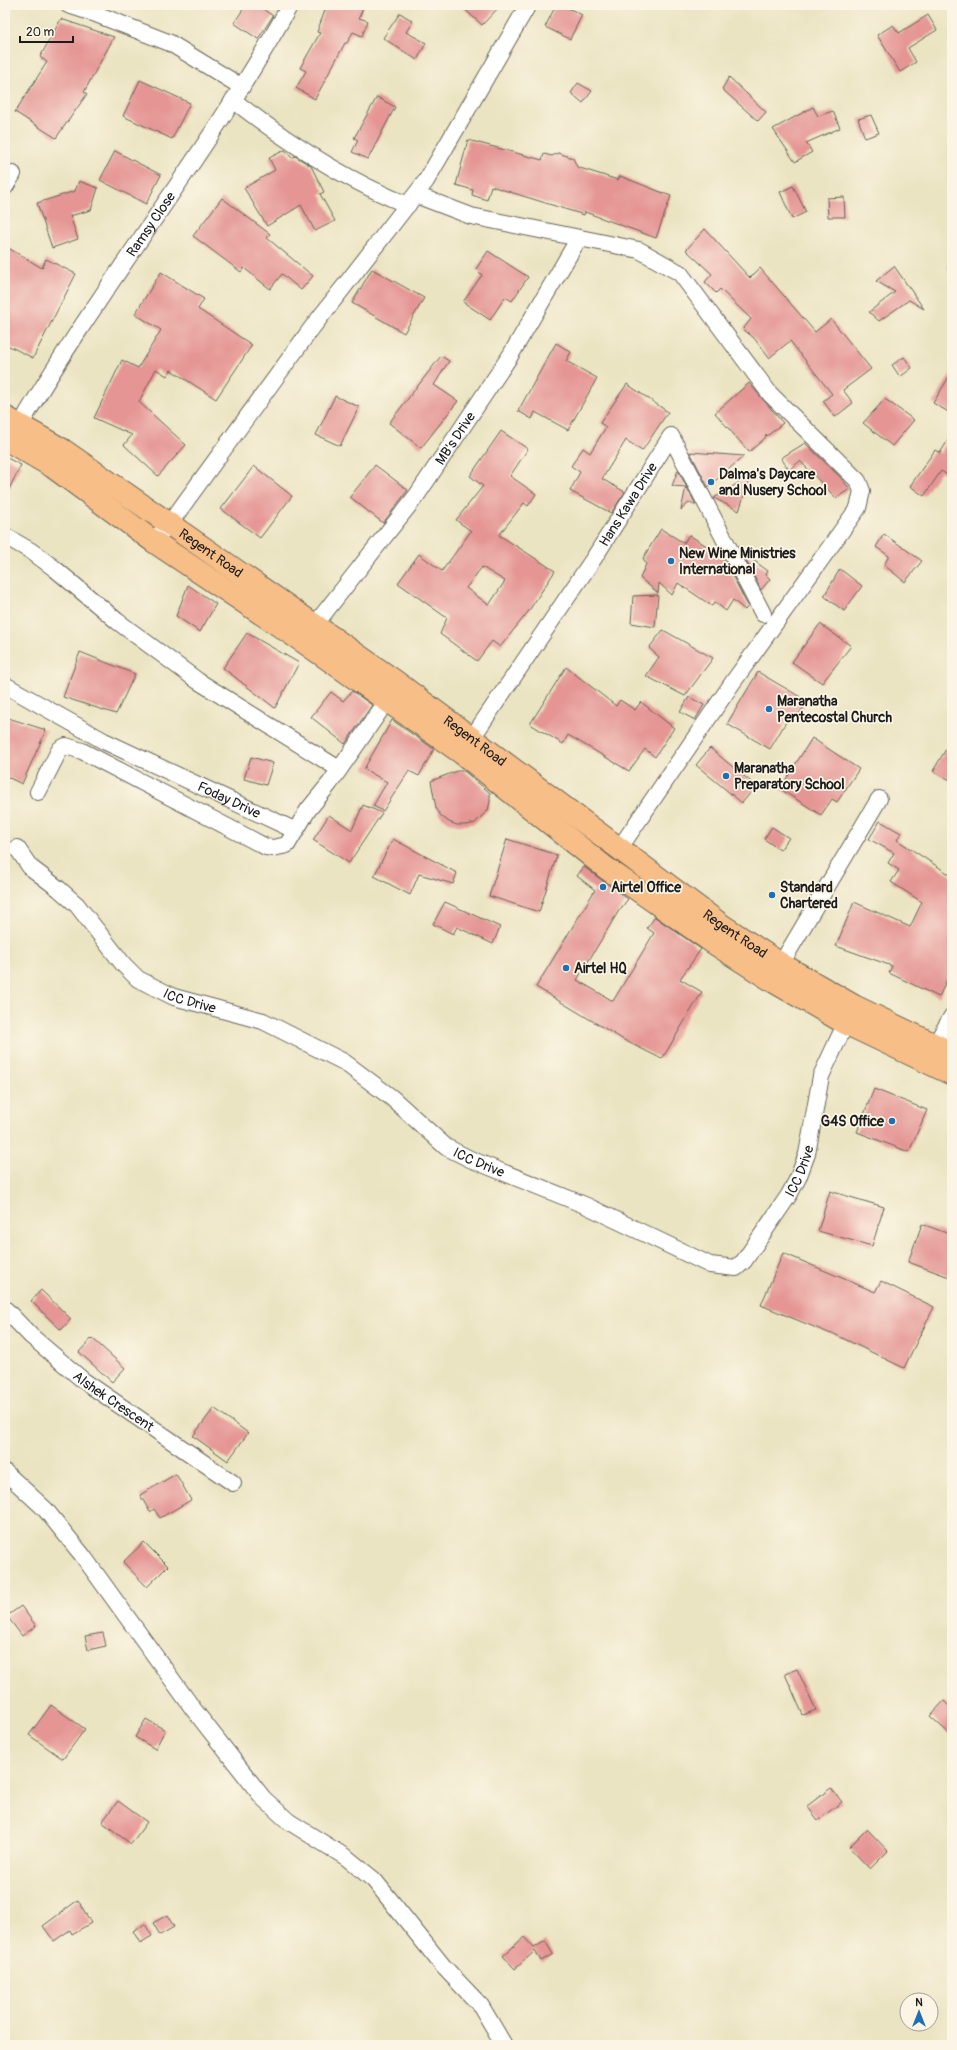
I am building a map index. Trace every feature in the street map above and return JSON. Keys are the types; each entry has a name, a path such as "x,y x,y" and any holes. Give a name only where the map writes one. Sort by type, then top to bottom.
{"main road":[{"name":"Regent Road","path":"10,431 64,450 170,523 314,626 463,754 606,868 701,922 781,964 849,1015 952,1074"},
{"name":"Regent Road","path":"10,431 153,541 305,642 472,738 619,849 701,922 771,980 849,1015 944,1049"}],"street":[{"path":"68,5 96,14 170,43 242,87"},
{"name":"Ramsy Close","path":"10,431 179,185 242,87 290,5"},
{"path":"153,541 170,523 311,329 412,200 441,157 528,5"},
{"path":"233,100 269,128 325,163 383,195 412,200 471,216 639,250 680,273 770,394 858,481 862,491 858,508 734,682 619,849"},
{"name":"MB's Drive","path":"314,626 417,495 510,356 578,238"},
{"name":"Hans Kawa Drive","path":"472,738 594,558 671,436 763,614"},
{"path":"5,536 31,551 54,568 117,622 198,681 339,769"},
{"name":"Foday Drive","path":"5,685 104,741 294,830"},
{"path":"38,792 60,749 66,746 82,751 266,847 273,848 287,845 294,830 339,769 392,692"},
{"path":"781,964 879,799"},
{"name":"ICC Drive","path":"18,848 30,867 77,905 123,964 138,979 174,997 263,1021 289,1034 344,1062 392,1098 452,1150 470,1159 587,1206 710,1265 736,1268 744,1261 789,1196 807,1154 821,1076 849,1015"},
{"path":"944,1049 952,1016"},
{"name":"Alshek Crescent","path":"5,1309 31,1336 84,1381 233,1483"},
{"path":"5,1472 45,1509 66,1538 83,1556 194,1710 263,1798 288,1821 347,1858 374,1880 443,1966 481,2006 504,2045"}],"building":[{"path":"246,5 257,5 273,16 258,39 234,23"},
{"path":"327,5 364,5 359,18 368,21 362,36 353,32 347,43 345,43 315,99 296,88 306,71 300,68 320,33 317,32"},
{"path":"460,5 501,5 482,25"},
{"path":"556,5 562,5 582,15 570,39 545,27"},
{"path":"400,13 413,21 406,32 426,43 417,60 383,38"},
{"path":"928,15 937,30 908,48 916,62 900,72 877,35 893,25 899,33"},
{"path":"61,19 114,37 84,92 87,94 56,138 15,112 47,62 40,57"},
{"path":"729,77 766,112 758,121 722,89"},
{"path":"140,80 190,103 172,139 123,116"},
{"path":"578,83 592,91 583,103 571,93"},
{"path":"377,97 395,107 368,159 352,152 358,140 354,138"},
{"path":"813,107 818,116 833,111 840,128 806,143 812,152 795,162 773,129"},
{"path":"871,115 879,133 865,138 858,119"},
{"path":"468,140 542,160 544,154 552,156 558,153 573,158 577,167 618,180 620,176 671,196 656,238 585,212 584,215 491,186 487,200 472,195 473,190 456,185"},
{"path":"285,150 292,158 295,156 311,166 324,192 320,194 335,221 315,231 301,205 267,226 244,188 275,170 269,158"},
{"path":"115,151 161,175 146,204 100,180"},
{"path":"79,181 98,188 91,210 70,216 78,239 52,248 37,203 75,191"},
{"path":"793,186 806,212 792,219 780,192"},
{"path":"844,197 845,217 828,217 827,198"},
{"path":"222,198 270,234 267,238 313,276 301,290 282,274 270,289 244,268 241,272 193,236"},
{"path":"705,229 750,278 760,268 815,332 831,319 871,369 843,390 853,403 835,417 823,401 832,394 790,341 769,358 754,338 743,329 751,319 720,289 716,293 705,282 712,274 686,250"},
{"path":"5,246 42,268 46,259 76,274 33,358 5,344"},
{"path":"488,251 528,277 512,301 505,297 490,320 463,302 482,275 476,269"},
{"path":"894,266 924,309 909,300 879,321 869,312 895,292 876,281"},
{"path":"372,269 424,298 404,333 352,303"},
{"path":"161,272 204,299 198,309 252,345 216,399 171,370 167,376 156,369 139,402 186,445 158,476 124,445 132,435 94,418 122,360 138,368 161,330 135,314"},
{"path":"556,343 571,352 566,361 597,378 568,430 535,412 532,419 518,411"},
{"path":"441,356 449,361 434,385 458,401 421,448 389,423"},
{"path":"904,357 912,368 900,377 892,365"},
{"path":"952,372 952,414 933,403"},
{"path":"749,383 783,423 767,436 766,434 765,438 749,452 715,413"},
{"path":"627,384 668,412 642,451 626,440 602,479 625,492 611,513 570,491 580,472 571,466 583,448 590,453 606,427 600,423"},
{"path":"335,396 359,407 340,446 316,435"},
{"path":"885,399 914,420 892,446 863,423"},
{"path":"501,431 528,449 510,476 536,494 528,506 524,503 499,535 555,571 528,612 500,647 492,641 477,661 440,634 447,618 398,583 419,554 442,571 471,531 456,520 483,486 470,476","holes":["482,567 505,581 489,605 466,588"]},
{"path":"952,434 952,478 941,471 924,496 910,486 935,450 940,453"},
{"path":"805,443 840,477 850,489 836,498 800,461 789,470 781,458"},
{"path":"690,452 744,456 708,487"},
{"path":"5,457 21,465 5,497"},
{"path":"375,465 408,490 383,523 350,497"},
{"path":"254,466 292,496 260,538 221,509"},
{"path":"678,470 696,505 690,502 681,510 686,487 672,486"},
{"path":"751,475 739,511 714,498"},
{"path":"661,529 684,543 689,535 718,553 720,551 748,606 745,610 733,600 726,611 715,602 712,606 678,583 672,595 659,583 658,593 640,578 646,564 643,558"},
{"path":"884,534 922,561 905,582 884,565 889,556 876,547"},
{"path":"741,551 768,571 766,575 770,579 761,590"},
{"path":"840,569 862,586 844,611 824,596"},
{"path":"188,585 216,604 200,632 176,616"},
{"path":"658,595 655,627 631,623 633,596"},
{"path":"820,624 851,646 822,683 792,662"},
{"path":"663,630 713,658 685,696 646,676 659,657 649,648"},
{"path":"247,633 299,663 275,708 223,668"},
{"path":"80,652 135,674 116,714 63,697"},
{"path":"566,667 616,706 620,700 635,710 641,702 674,728 655,757 645,749 629,771 568,735 563,744 530,724"},
{"name":"Maranatha Pentecostal Church","path":"758,672 807,701 795,721 789,717 770,749 727,724"},
{"path":"352,691 372,705 345,744 311,717 331,692 343,701"},
{"path":"689,697 704,705 695,720 680,712"},
{"path":"5,717 46,730 22,784 5,776"},
{"path":"392,720 434,749 419,776 409,771 383,811 373,806 387,782 364,769"},
{"path":"812,738 859,769 837,802 832,799 821,815 780,789"},
{"path":"952,739 952,781 933,771"},
{"name":"Maranatha Preparatory School","path":"710,748 756,786 742,803 696,765"},
{"path":"251,757 273,763 266,785 244,779"},
{"path":"457,771 464,771 490,793 488,810 475,823 457,825 449,822 441,816 436,808 431,781"},
{"path":"363,805 382,813 349,863 313,840 329,815 352,830"},
{"path":"880,821 901,833 897,840 952,876 952,968 939,997 889,973 892,966 836,946 854,902 910,927 922,902 891,882 899,870 888,863 894,853 869,839"},
{"path":"772,827 789,838 780,850 764,839"},
{"path":"393,839 457,873 453,884 419,874 410,895 374,876"},
{"path":"507,839 557,855 539,912 489,896"},
{"path":"584,867 628,899 618,912 577,980 613,1001 654,933 647,928 655,917 701,949 680,979 702,992 662,1059 624,1040 536,987 595,890 577,876"},
{"path":"445,902 500,927 493,944 457,927 453,934 433,924"},
{"name":"G4S Office","path":"874,1089 927,1110 909,1152 857,1132"},
{"path":"830,1191 884,1207 872,1246 818,1231"},
{"path":"922,1224 952,1235 952,1278 908,1262"},
{"path":"783,1253 875,1292 881,1281 934,1307 904,1368 832,1333 831,1334 761,1305"},
{"path":"41,1290 71,1319 61,1330 31,1301"},
{"path":"92,1338 125,1368 112,1382 79,1352"},
{"path":"214,1408 248,1433 228,1461 193,1436"},
{"path":"176,1474 191,1500 160,1518 154,1509 150,1512 140,1495"},
{"path":"144,1542 168,1566 147,1587 123,1562"},
{"path":"21,1606 36,1626 22,1636 7,1616"},
{"path":"103,1633 106,1646 88,1650 85,1636"},
{"path":"797,1669 816,1710 803,1715 785,1674"},
{"path":"944,1701 952,1709 952,1736 930,1716"},
{"path":"51,1705 85,1729 63,1759 29,1735"},
{"path":"146,1719 165,1730 155,1749 135,1737"},
{"path":"831,1788 842,1802 818,1820 807,1806"},
{"path":"118,1801 147,1822 131,1844 102,1822"},
{"path":"867,1829 888,1851 870,1869 849,1847"},
{"path":"78,1900 91,1923 72,1934 70,1930 54,1941 43,1926"},
{"path":"167,1915 174,1927 160,1935 153,1923"},
{"path":"145,1924 152,1936 140,1943 133,1931"},
{"path":"524,1937 534,1948 545,1941 553,1954 541,1961 535,1951 515,1969 503,1956"}],"place":[{"name":"Dalma's Daycare and Nusery School","path":"711,482"},
{"name":"New Wine Ministries International","path":"671,561"},
{"name":"Maranatha Pentecostal Church","path":"769,709"},
{"name":"Maranatha Preparatory School","path":"726,776"},
{"name":"Airtel Office","path":"603,887"},
{"name":"Standard Chartered","path":"772,895"},
{"name":"Airtel HQ","path":"566,968"},
{"name":"G4S Office","path":"892,1121"}]}
